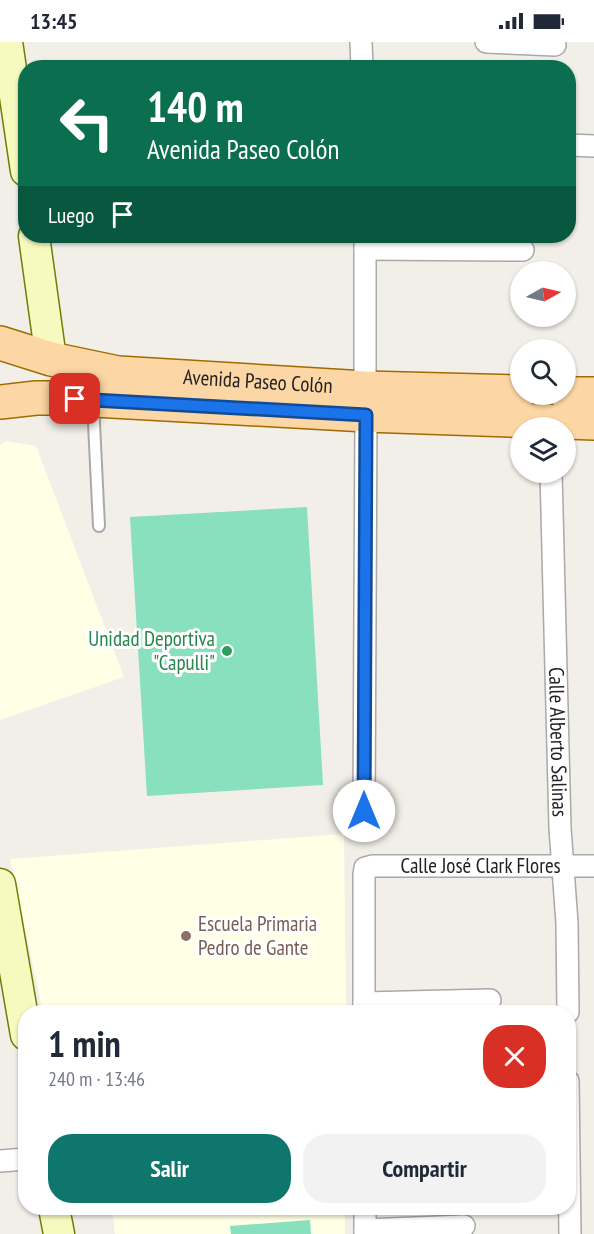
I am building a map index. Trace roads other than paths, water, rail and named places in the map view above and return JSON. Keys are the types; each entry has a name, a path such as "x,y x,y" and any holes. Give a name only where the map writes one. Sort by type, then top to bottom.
{"main road":[{"name":"Avenida Paseo Colón","path":"0,343 51,359 118,373 366,401 510,393"},
{"name":"Avenida Paseo Colón","path":"554,409 594,394"},
{"name":"Avenida Paseo Colón","path":"0,402 36,398 366,401 554,409 594,423"}],"street":[{"path":"7,42 18,103"},
{"path":"361,42 362,60"},
{"path":"486,42 555,45"},
{"path":"576,145 594,146"},
{"path":"35,243 51,359"},
{"path":"364,811 365,243"},
{"path":"385,243 523,250"},
{"name":"Calle Alberto Salinas","path":"551,483 560,828 567,923 568,1005"},
{"name":"Calle José Clark Flores","path":"364,1005 365,868 372,866 594,866"},
{"path":"0,884 21,1005"},
{"path":"411,1005 490,1000"},
{"path":"0,1161 18,1160"},
{"path":"55,1215 58,1234"},
{"path":"365,1215 365,1232 464,1226"},
{"path":"570,1215 570,1234"}],"lane":[{"path":"93,400 99,526"}],"place":[{"name":"Unidad Deportiva \"Capulli\"","path":"227,651"},
{"name":"Escuela Primaria Pedro de Gante","path":"186,936"}]}
